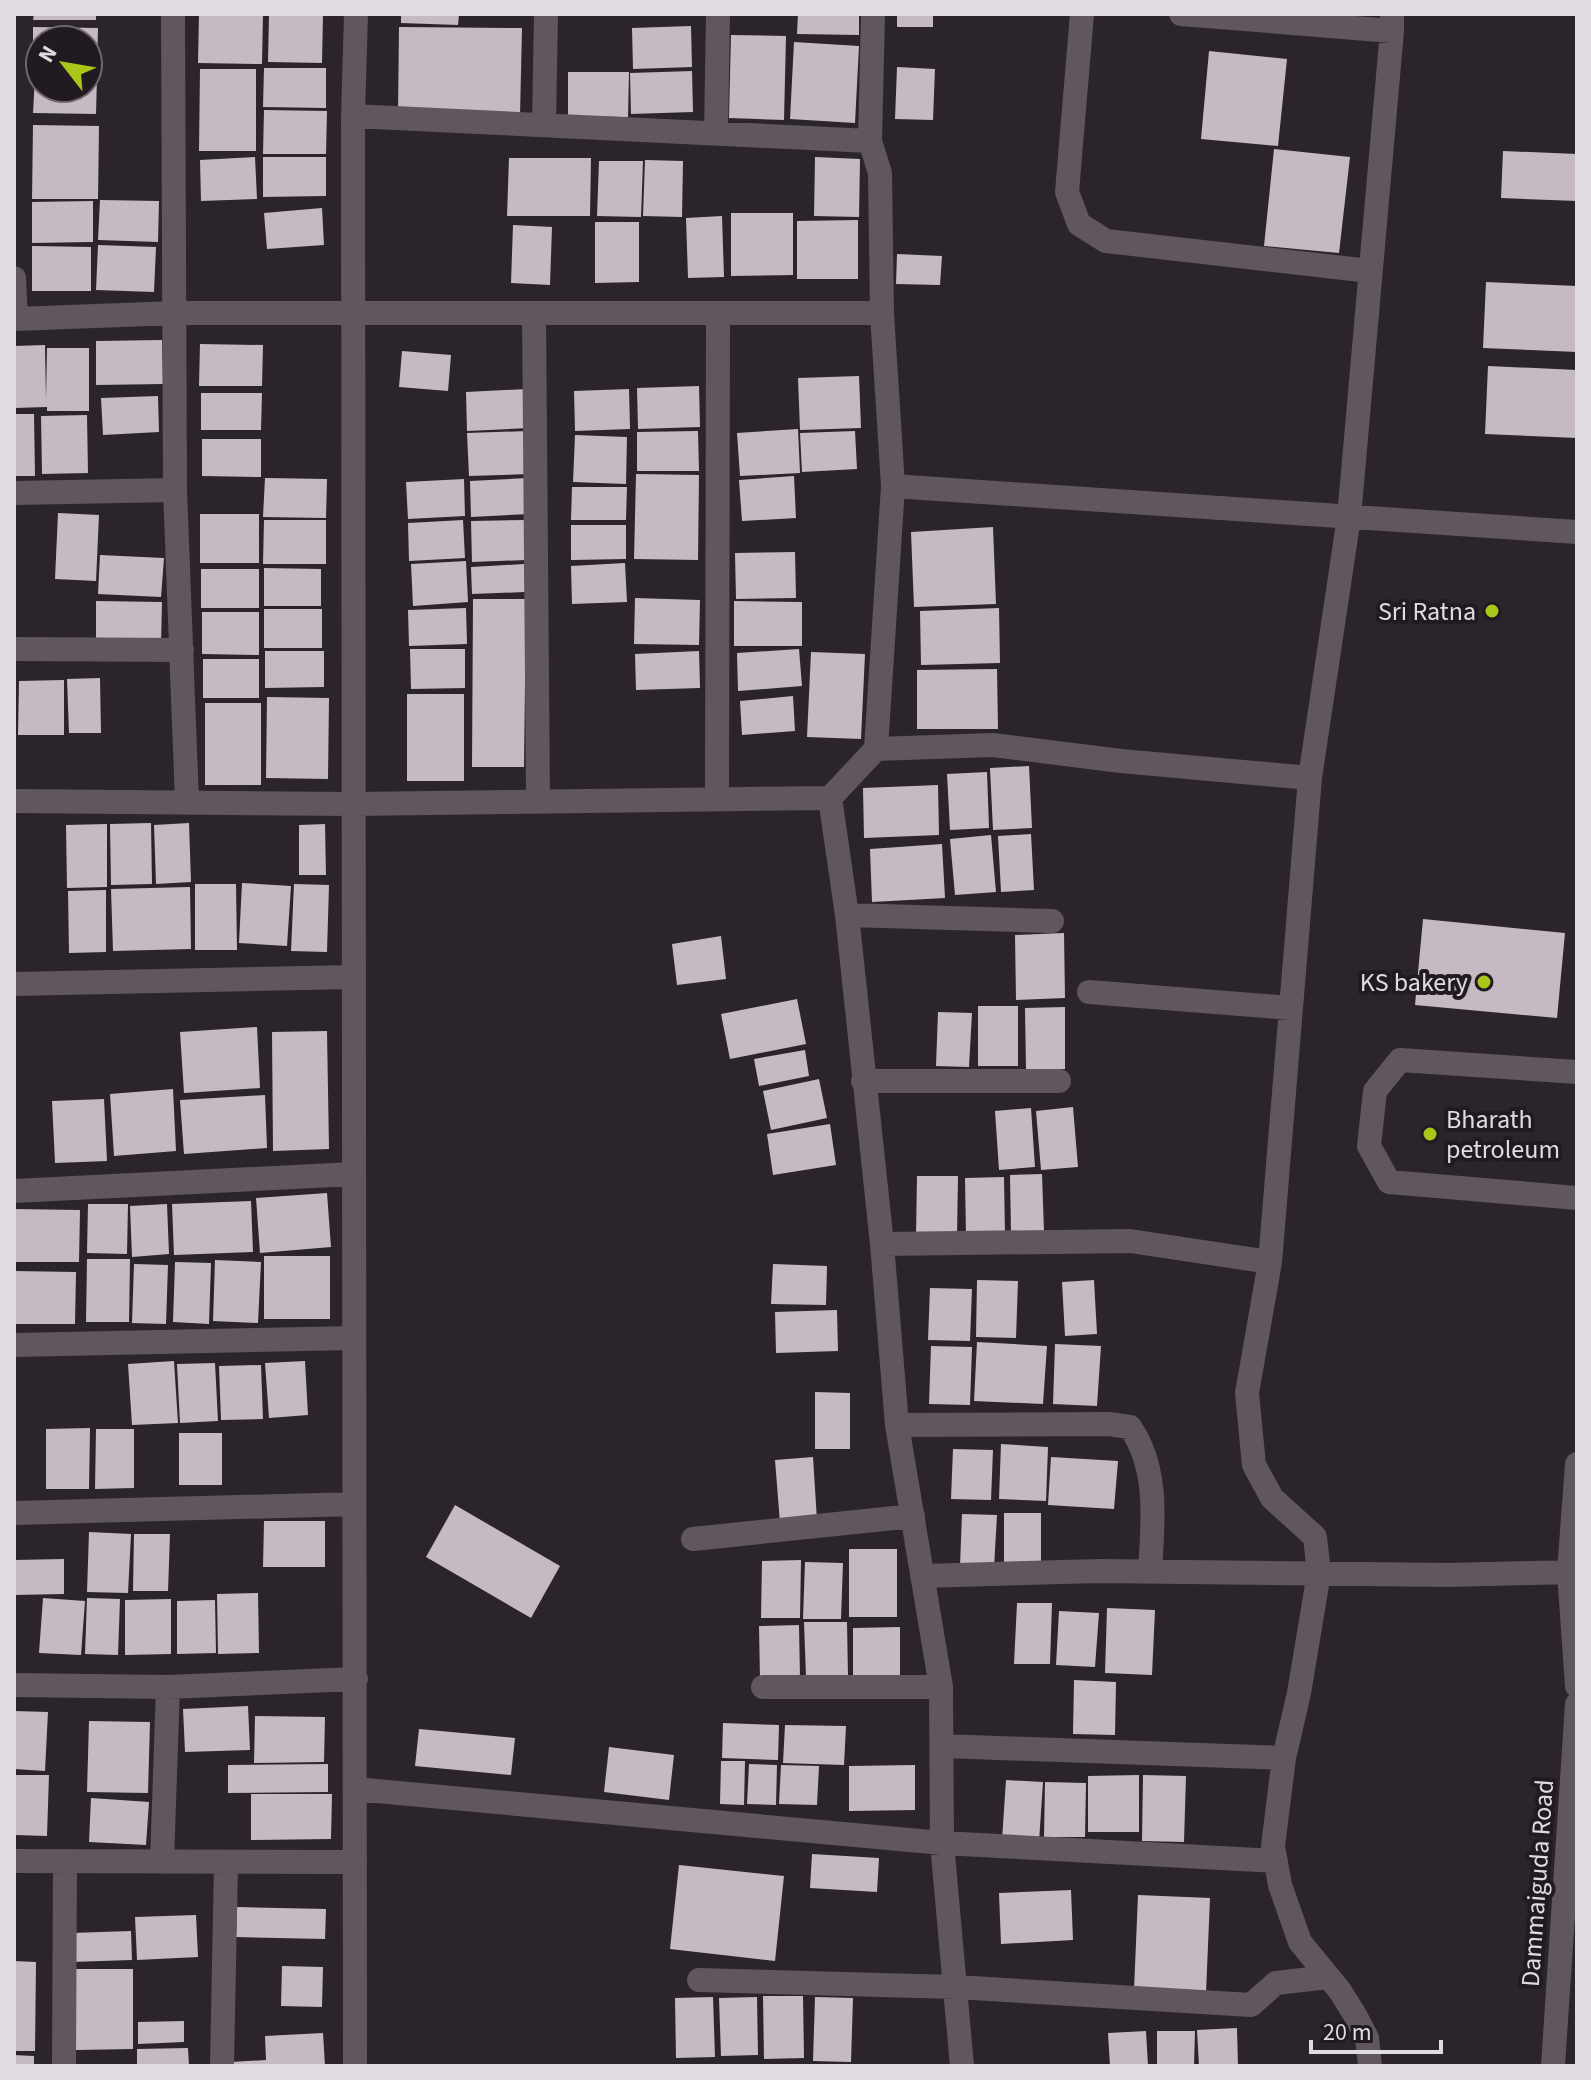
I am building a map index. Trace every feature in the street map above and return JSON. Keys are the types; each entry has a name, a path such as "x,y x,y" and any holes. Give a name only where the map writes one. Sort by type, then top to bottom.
{"street":[{"path":"173,14 175,490 187,802"},
{"path":"355,2066 352,804 353,116 356,14"},
{"path":"544,124 546,14"},
{"path":"716,133 718,14"},
{"path":"14,801 352,804 830,798 876,749 893,486 882,313 880,173 870,141 873,14"},
{"path":"1082,14 1067,192 1079,224 1106,241 1370,271"},
{"path":"1181,14 1392,22 1349,517 1310,778 1270,1262 1247,1393 1254,1465 1272,1498 1315,1537 1319,1573 1299,1693 1284,1758 1273,1846 1280,1885 1300,1942 1340,1991 1367,2038 1370,2066"},
{"path":"353,116 870,141"},
{"path":"14,278 15,319 176,313 882,313"},
{"path":"534,313 538,801"},
{"path":"717,798 718,313"},
{"path":"893,486 1577,532"},
{"path":"14,493 175,490"},
{"path":"14,649 182,650"},
{"path":"876,749 993,745 1121,761 1310,778"},
{"path":"830,798 847,915 882,1244 897,1425 941,1687 942,1843 962,2066"},
{"path":"847,915 1052,921"},
{"path":"14,984 353,977"},
{"path":"1089,992 1290,1008"},
{"path":"1577,1072 1400,1060 1375,1091 1369,1146 1389,1182 1577,1198"},
{"path":"863,1081 1059,1081"},
{"path":"14,1191 353,1174"},
{"path":"882,1244 1130,1241 1270,1262"},
{"path":"14,1345 354,1338"},
{"path":"897,1425 1109,1424 1130,1427 1142,1445 1148,1469 1153,1507 1150,1571"},
{"path":"1577,1464 1569,1572 1577,1686"},
{"path":"14,1513 354,1504"},
{"path":"693,1539 913,1516"},
{"path":"922,1576 1150,1571 1450,1575 1569,1572"},
{"path":"14,1685 168,1687 356,1679"},
{"path":"162,1862 168,1687"},
{"path":"763,1687 941,1687"},
{"name":"Dammaiguda Road","path":"1553,2066 1577,1704"},
{"path":"943,1746 1284,1758"},
{"path":"355,1789 942,1843 1276,1861"},
{"path":"14,1861 355,1862"},
{"path":"64,2066 65,1862"},
{"path":"222,2066 226,1863"},
{"path":"699,1980 956,1987 1251,2005 1276,1983 1328,1977"}],"building":[{"path":"34,14 96,14 96,20 33,20"},
{"path":"199,14 263,14 262,64 198,63"},
{"path":"269,14 323,14 322,63 268,62"},
{"path":"401,14 459,14 458,25 401,23"},
{"path":"798,14 859,14 859,35 797,34"},
{"path":"897,14 933,14 933,27 897,27"},
{"path":"691,26 692,67 633,69 632,28"},
{"path":"399,27 522,28 520,115 398,114"},
{"path":"731,35 786,36 784,120 729,118"},
{"path":"794,42 859,46 855,123 790,119"},
{"path":"1209,51 1287,59 1278,146 1201,139"},
{"path":"897,67 935,69 933,120 895,119"},
{"path":"264,68 326,68 326,108 263,107"},
{"path":"200,69 256,69 256,151 199,151"},
{"path":"692,71 693,112 631,114 630,73"},
{"path":"568,72 629,72 628,117 568,116"},
{"path":"33,104 96,104 96,114 33,113"},
{"path":"264,110 327,111 326,154 263,154"},
{"path":"33,125 99,126 98,199 32,199"},
{"path":"1274,149 1350,157 1339,253 1264,246"},
{"path":"1503,151 1577,154 1577,201 1501,198"},
{"path":"255,157 257,199 201,201 200,160"},
{"path":"263,157 326,157 326,196 263,197"},
{"path":"815,157 860,159 859,217 814,216"},
{"path":"509,158 591,158 590,216 507,216"},
{"path":"645,160 683,161 682,217 643,216"},
{"path":"599,161 643,161 641,217 597,216"},
{"path":"100,200 159,201 158,242 98,240"},
{"path":"93,201 93,242 32,243 32,202"},
{"path":"322,208 324,245 267,249 264,213"},
{"path":"731,213 793,213 793,275 731,276"},
{"path":"722,216 724,277 688,278 686,218"},
{"path":"858,220 858,279 797,279 797,221"},
{"path":"595,222 639,222 639,282 595,283"},
{"path":"513,225 552,227 550,285 511,283"},
{"path":"98,245 156,247 154,292 96,290"},
{"path":"32,246 91,247 91,291 32,291"},
{"path":"897,254 942,256 940,285 896,284"},
{"path":"1486,282 1577,286 1577,352 1483,348"},
{"path":"162,340 163,384 96,385 96,341"},
{"path":"200,344 263,345 262,386 199,386"},
{"path":"45,345 46,400 47,348 89,348 89,411 14,408 14,346"},
{"path":"402,351 451,355 448,391 399,387"},
{"path":"1488,366 1577,370 1577,438 1485,434"},
{"path":"859,376 861,428 800,430 798,378"},
{"path":"699,386 700,427 638,429 637,388"},
{"path":"527,389 528,428 467,431 466,392"},
{"path":"629,389 630,429 575,431 574,391"},
{"path":"201,393 262,393 261,430 201,430"},
{"path":"158,396 159,432 103,435 101,398"},
{"path":"14,414 34,414 35,476 14,476"},
{"path":"87,415 88,473 42,474 41,416"},
{"path":"798,429 800,473 740,476 737,433"},
{"path":"528,431 529,474 469,476 467,433"},
{"path":"698,431 699,471 637,471 637,432"},
{"path":"855,431 857,469 802,472 800,433"},
{"path":"575,435 627,437 626,484 573,482"},
{"path":"202,439 261,439 261,477 202,476"},
{"path":"636,474 699,475 698,560 634,559"},
{"path":"794,476 796,518 742,521 739,480"},
{"path":"265,478 327,479 326,518 263,517"},
{"path":"527,478 529,514 471,517 470,481"},
{"path":"464,479 465,516 408,519 406,482"},
{"path":"572,487 627,487 626,520 571,520"},
{"path":"58,513 99,515 96,581 55,579"},
{"path":"200,514 259,514 259,563 200,563"},
{"path":"264,520 326,520 326,564 263,564"},
{"path":"463,520 465,558 409,561 408,523"},
{"path":"526,520 527,560 472,562 471,521"},
{"path":"571,525 626,525 626,559 571,560"},
{"path":"993,527 996,604 914,607 911,532"},
{"path":"795,552 796,598 736,599 735,553"},
{"path":"100,555 164,558 161,597 98,594"},
{"path":"466,561 468,602 413,606 411,564"},
{"path":"625,563 627,602 572,604 571,566"},
{"path":"524,564 525,592 472,594 471,567"},
{"path":"264,568 321,569 321,606 264,606"},
{"path":"201,569 259,569 259,608 201,608"},
{"path":"635,598 700,600 699,645 634,644"},
{"path":"473,599 526,599 524,767 472,767"},
{"path":"96,601 162,602 161,645 96,644"},
{"path":"734,601 802,602 802,646 734,646"},
{"path":"466,608 467,644 409,646 408,610"},
{"path":"999,608 1000,663 921,665 920,611"},
{"path":"264,609 322,609 322,648 264,648"},
{"path":"202,612 259,612 259,655 202,654"},
{"path":"410,649 465,649 465,688 411,689"},
{"path":"799,649 802,686 738,691 737,653"},
{"path":"265,651 324,651 324,687 265,688"},
{"path":"699,651 700,688 636,690 635,654"},
{"path":"811,652 865,654 861,739 807,737"},
{"path":"203,659 259,659 259,698 203,698"},
{"path":"997,669 998,729 917,729 917,670"},
{"path":"100,678 101,733 69,733 67,679"},
{"path":"64,680 64,735 18,735 19,681"},
{"path":"407,694 464,694 464,781 407,781"},
{"path":"793,696 795,731 742,735 740,701"},
{"path":"267,697 329,698 328,779 266,778"},
{"path":"205,703 261,703 261,785 205,785"},
{"path":"1029,766 1032,828 993,830 990,768"},
{"path":"987,772 989,828 950,830 947,774"},
{"path":"938,785 939,835 864,838 863,788"},
{"path":"151,823 152,884 111,885 110,824"},
{"path":"189,823 191,882 156,884 154,825"},
{"path":"107,824 107,887 67,888 66,825"},
{"path":"325,824 326,875 299,875 299,825"},
{"path":"1031,834 1034,890 1001,892 998,836"},
{"path":"991,835 996,892 955,895 950,839"},
{"path":"942,844 945,898 872,902 870,849"},
{"path":"242,883 291,886 287,946 239,943"},
{"path":"195,884 236,884 237,950 195,950"},
{"path":"294,884 329,885 327,952 291,951"},
{"path":"190,887 191,949 113,951 111,889"},
{"path":"106,890 106,952 69,953 68,891"},
{"path":"1423,919 1565,933 1557,1018 1415,1005"},
{"path":"1064,933 1065,998 1016,1000 1015,935"},
{"path":"721,936 726,979 677,985 672,944"},
{"path":"797,999 806,1044 730,1059 721,1014"},
{"path":"978,1006 1018,1006 1018,1066 978,1066"},
{"path":"1065,1007 1065,1069 1026,1070 1025,1008"},
{"path":"938,1012 972,1013 969,1067 936,1066"},
{"path":"257,1027 260,1088 184,1093 180,1032"},
{"path":"327,1031 329,1149 273,1151 272,1032"},
{"path":"805,1050 809,1076 759,1086 754,1059"},
{"path":"819,1079 827,1118 771,1130 763,1091"},
{"path":"173,1089 176,1151 114,1156 110,1094"},
{"path":"265,1095 267,1148 184,1154 180,1100"},
{"path":"104,1099 107,1161 55,1163 52,1101"},
{"path":"1073,1107 1078,1167 1041,1170 1036,1111"},
{"path":"1031,1108 1035,1167 999,1170 995,1111"},
{"path":"830,1124 836,1165 773,1175 767,1134"},
{"path":"1042,1174 1044,1232 1011,1233 1010,1175"},
{"path":"917,1176 958,1176 957,1236 916,1236"},
{"path":"1004,1177 1005,1235 966,1236 965,1178"},
{"path":"327,1193 331,1247 260,1253 256,1198"},
{"path":"251,1201 253,1252 174,1255 172,1204"},
{"path":"88,1204 128,1204 127,1254 87,1253"},
{"path":"167,1204 169,1254 132,1257 130,1206"},
{"path":"14,1209 80,1210 79,1262 14,1262"},
{"path":"264,1256 330,1256 330,1319 264,1319"},
{"path":"87,1259 130,1259 129,1322 86,1322"},
{"path":"215,1260 261,1262 258,1323 213,1321"},
{"path":"175,1262 211,1263 209,1324 173,1322"},
{"path":"134,1264 168,1265 166,1324 132,1323"},
{"path":"773,1264 827,1266 826,1305 771,1304"},
{"path":"14,1271 76,1272 75,1324 14,1324"},
{"path":"977,1280 1018,1281 1016,1338 976,1337"},
{"path":"1094,1280 1097,1334 1065,1336 1062,1282"},
{"path":"930,1288 972,1289 970,1341 928,1340"},
{"path":"837,1310 838,1351 776,1353 775,1312"},
{"path":"977,1342 1047,1346 1043,1404 974,1401"},
{"path":"1055,1344 1101,1346 1097,1406 1053,1404"},
{"path":"931,1346 972,1347 970,1405 929,1404"},
{"path":"174,1361 178,1423 132,1425 128,1364"},
{"path":"305,1361 308,1415 269,1418 265,1363"},
{"path":"215,1363 218,1421 180,1423 177,1364"},
{"path":"261,1365 263,1419 221,1420 219,1366"},
{"path":"815,1392 850,1393 850,1449 815,1449"},
{"path":"90,1428 89,1489 46,1489 46,1429"},
{"path":"96,1429 134,1429 134,1488 95,1489"},
{"path":"179,1433 222,1433 222,1485 179,1485"},
{"path":"1001,1444 1048,1447 1046,1501 999,1499"},
{"path":"953,1449 993,1450 991,1500 951,1499"},
{"path":"813,1457 817,1520 780,1523 775,1460"},
{"path":"1051,1457 1118,1461 1114,1509 1048,1505"},
{"path":"455,1505 560,1566 531,1618 426,1557"},
{"path":"1004,1513 1041,1513 1041,1563 1004,1563"},
{"path":"962,1514 997,1515 994,1568 960,1566"},
{"path":"264,1521 325,1521 325,1567 263,1567"},
{"path":"89,1532 131,1534 128,1593 87,1592"},
{"path":"134,1534 170,1534 168,1591 133,1591"},
{"path":"849,1549 897,1549 897,1617 849,1617"},
{"path":"64,1559 64,1594 14,1595 14,1560"},
{"path":"801,1560 800,1618 761,1618 762,1561"},
{"path":"805,1562 843,1563 841,1619 803,1619"},
{"path":"258,1593 259,1653 218,1654 217,1594"},
{"path":"43,1598 85,1601 81,1655 39,1653"},
{"path":"87,1598 120,1599 118,1655 85,1654"},
{"path":"171,1599 171,1654 125,1655 125,1600"},
{"path":"215,1600 216,1653 177,1654 177,1601"},
{"path":"1017,1603 1052,1603 1050,1664 1014,1664"},
{"path":"1107,1608 1155,1610 1152,1675 1105,1673"},
{"path":"1059,1611 1099,1613 1095,1667 1056,1665"},
{"path":"804,1622 847,1622 848,1677 806,1677"},
{"path":"799,1625 800,1678 760,1679 759,1626"},
{"path":"900,1627 900,1678 853,1679 853,1628"},
{"path":"1074,1680 1116,1682 1115,1735 1073,1734"},
{"path":"248,1706 250,1750 185,1752 183,1709"},
{"path":"14,1711 48,1712 45,1771 14,1769"},
{"path":"255,1716 325,1717 324,1762 254,1763"},
{"path":"89,1721 150,1722 148,1793 87,1792"},
{"path":"723,1723 779,1725 778,1760 722,1758"},
{"path":"785,1725 846,1726 844,1765 783,1763"},
{"path":"419,1729 515,1738 511,1775 415,1766"},
{"path":"609,1747 674,1755 669,1800 604,1792"},
{"path":"721,1761 745,1761 744,1805 720,1804"},
{"path":"328,1764 328,1792 228,1793 228,1765"},
{"path":"749,1764 777,1765 776,1805 747,1804"},
{"path":"781,1765 819,1766 817,1805 779,1804"},
{"path":"915,1765 915,1810 849,1811 849,1766"},
{"path":"14,1775 49,1775 47,1836 14,1835"},
{"path":"1139,1775 1139,1832 1088,1832 1088,1776"},
{"path":"1143,1775 1186,1776 1184,1842 1142,1841"},
{"path":"1006,1780 1043,1782 1039,1842 1002,1840"},
{"path":"1045,1782 1086,1783 1085,1837 1044,1837"},
{"path":"251,1794 332,1794 331,1839 251,1840"},
{"path":"91,1798 149,1802 146,1845 89,1842"},
{"path":"812,1854 879,1858 877,1892 810,1888"},
{"path":"679,1865 784,1876 775,1961 670,1949"},
{"path":"1071,1890 1073,1940 1001,1944 999,1893"},
{"path":"1138,1895 1210,1898 1206,1993 1134,1990"},
{"path":"237,1907 326,1909 325,1939 236,1937"},
{"path":"196,1915 198,1957 137,1960 135,1917"},
{"path":"131,1931 132,1960 71,1962 71,1933"},
{"path":"14,1961 36,1962 35,2051 14,2051"},
{"path":"282,1966 323,1967 322,2007 281,2006"},
{"path":"76,1969 133,1969 133,2049 76,2050"},
{"path":"763,1996 803,1996 804,2058 764,2059"},
{"path":"713,1997 715,2057 676,2058 675,1998"},
{"path":"757,1997 758,2055 721,2056 719,1998"},
{"path":"815,1997 853,1998 851,2062 813,2061"},
{"path":"184,2021 184,2042 138,2044 138,2022"},
{"path":"1237,2028 1238,2066 1199,2066 1197,2030"},
{"path":"1146,2031 1148,2066 1110,2066 1108,2033"},
{"path":"1157,2031 1195,2031 1194,2066 1157,2066"},
{"path":"323,2033 325,2066 231,2066 231,2062 266,2060 265,2036"},
{"path":"188,2048 189,2066 137,2066 137,2049"},
{"path":"14,2055 34,2056 34,2066 14,2066"}],"place":[{"name":"Sri Ratna","path":"1492,611"},
{"name":"KS bakery","path":"1484,982"},
{"name":"Bharath petroleum","path":"1430,1134"}]}
